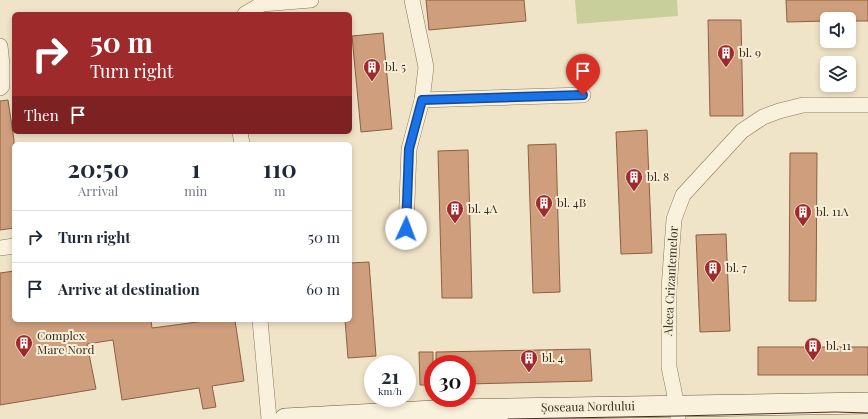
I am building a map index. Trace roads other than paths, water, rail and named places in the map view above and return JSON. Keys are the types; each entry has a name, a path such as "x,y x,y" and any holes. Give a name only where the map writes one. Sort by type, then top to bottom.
{"main road":[{"name":"Șoseaua Nordului","path":"285,419 453,410 678,412 868,403"}],"street":[{"path":"248,12 262,4 311,0"},
{"path":"406,229 409,149 422,100 426,67 412,0"},
{"path":"0,46 2,75 2,86 0,88"},
{"path":"422,100 583,95"},
{"name":"Aleea Crizantemelor","path":"678,412 669,366 669,289 674,219 683,195 742,131 763,117 803,105 868,105"},
{"path":"0,248 12,246"},
{"path":"260,322 269,419"}],"tram line":[{"path":"508,419 835,412 868,413"}],"place":[{"name":"bl. 9","path":"726,68"},
{"name":"bl. 5","path":"372,82"},
{"name":"bl. 8","path":"634,192"},
{"name":"bl. 4B","path":"544,218"},
{"name":"bl. 4A","path":"455,224"},
{"name":"bl. 11A","path":"803,227"},
{"name":"bl. 7","path":"713,283"},
{"name":"Complex Mare Nord","path":"24,358"},
{"name":"bl. 11","path":"813,361"},
{"name":"bl. 4","path":"529,373"}]}
